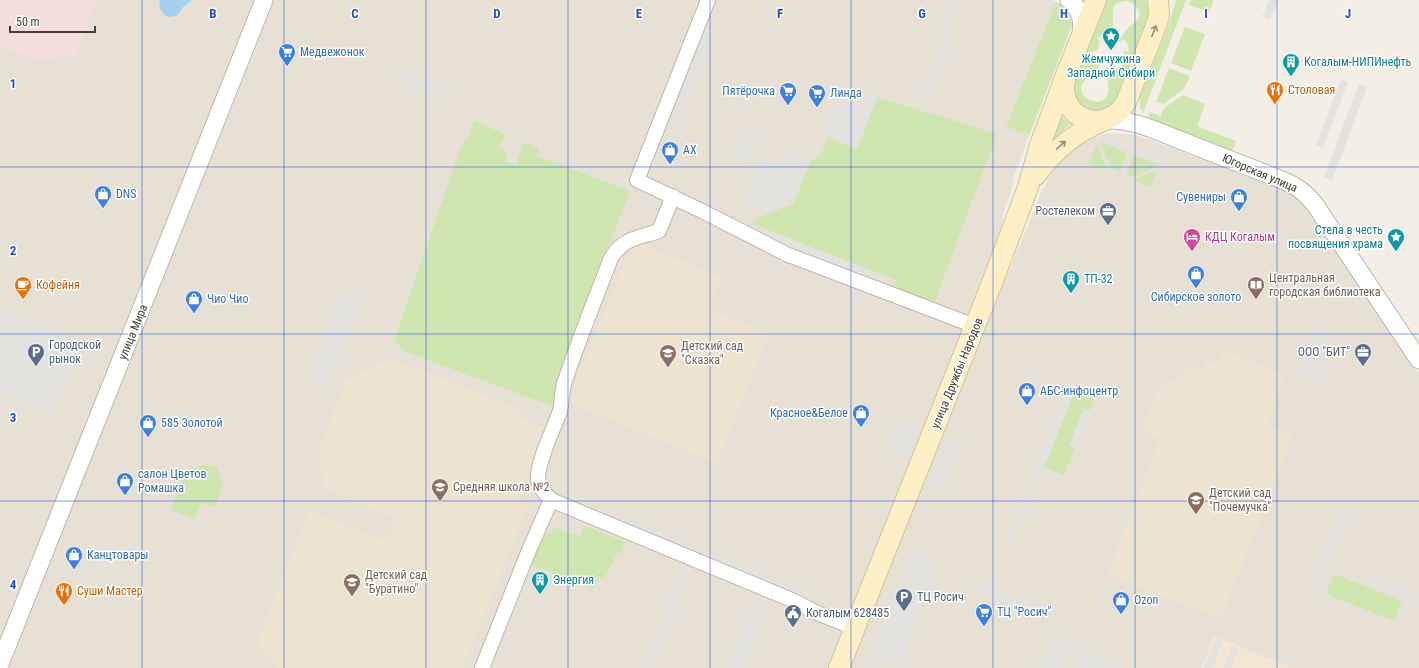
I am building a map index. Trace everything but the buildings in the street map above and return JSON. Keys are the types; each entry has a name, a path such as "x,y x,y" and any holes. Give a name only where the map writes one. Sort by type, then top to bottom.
{"main road":[{"name":"улица Дружбы Народов","path":"839,668 975,326 1028,186 1040,145 1066,74 1096,0"},
{"path":"1028,186 1048,159 1066,142 1084,130 1114,116 1121,111 1131,91 1157,23 1159,2"},
{"name":"улица Дружбы Народов","path":"1066,74 1064,93 1066,102 1071,109 1077,115 1085,119 1093,121 1106,120"}],"street":[{"name":"улица Мира","path":"0,664 264,0"},
{"path":"708,0 637,180 673,196 786,254 975,326"},
{"path":"1069,0 1077,8 1082,18 1083,27 1081,39"},
{"path":"1131,91 1132,101 1138,115 1160,132"},
{"path":"1106,120 1130,122 1160,132"},
{"name":"Югорская улица","path":"1160,132 1294,185 1306,194 1316,206 1419,360"},
{"path":"673,196 659,231 622,244 616,249 611,258 564,386 560,408 540,467 538,478 539,486 551,500 792,600 817,613 855,628"},
{"path":"482,668 551,500"}],"shaded area":[{"path":"0,0 255,0 0,643"},
{"path":"0,0 97,0 75,56 36,60 0,46"},
{"path":"274,0 1051,0 1059,3 1065,8 1072,25 1014,176 1011,192 1003,214 1002,230 830,668 8,668"},
{"path":"951,0 959,0 947,31 940,29"},
{"path":"1269,0 1279,0 1270,20 1262,17"},
{"path":"706,27 716,31 681,117 672,113"},
{"path":"946,32 953,35 930,98 922,95"},
{"path":"400,69 451,89 448,98 397,78"},
{"path":"1341,79 1348,82 1323,148 1316,145"},
{"path":"841,83 877,97 857,149 821,135"},
{"path":"1359,84 1367,87 1332,181 1324,177"},
{"path":"743,129 758,135 748,163 733,157"},
{"path":"1110,133 1134,135 1149,139 1290,193 1298,198 1312,212 1419,374 1419,668 848,668 943,431 1041,193 1061,160 1077,146 1098,136"},
{"path":"1109,136 1130,144 1128,151 1107,143"},
{"path":"1137,147 1162,156 1159,163 1135,154"},
{"path":"786,152 810,162 795,200 765,211 744,202 761,158 780,166"},
{"path":"771,232 880,276 877,283 768,240"},
{"name":"Детский сад \"Сказка\"","path":"641,244 721,277 710,309 769,333 717,463 567,402 631,247"},
{"path":"341,295 361,303 326,387 307,379"},
{"name":"Городской рынок","path":"0,310 81,342 53,413 0,392"},
{"path":"1314,332 1322,335 1316,350 1307,347"},
{"name":"Детский сад \"Почемучка\"","path":"1224,350 1286,375 1267,424 1293,435 1221,619 1107,574 1160,439 1141,431 1156,393 1191,366 1203,371 1207,361 1218,365"},
{"path":"1304,355 1330,365 1322,385 1296,375"},
{"name":"Средняя школа №2","path":"389,358 519,409 517,417 544,427 518,499 529,504 462,668 277,668 257,641 309,511 386,542 396,519 323,487 320,447 346,380"},
{"path":"1067,387 1075,390 1040,477 1032,473"},
{"path":"1084,409 1091,412 1076,448 1069,445"},
{"path":"898,419 925,430 914,458 886,447"},
{"path":"943,435 962,443 943,490 923,482"},
{"path":"1025,492 1033,495 1014,543 1005,539"},
{"path":"1340,511 1349,514 1318,589 1310,585"},
{"path":"617,515 809,592 806,600 614,523"},
{"name":"ТЦ Росич","path":"912,551 940,563 900,662 896,666 879,664 868,660"},
{"path":"683,567 691,570 652,668 643,668"},
{"path":"1375,577 1419,595 1419,604 1372,585"},
{"path":"975,579 1030,601 1027,610 972,588"},
{"path":"748,614 763,619 744,668 727,668"},
{"path":"1052,634 1072,642 1061,668 1038,668"},
{"path":"1214,636 1292,668 1201,668"},
{"path":"1216,639 1223,642 1212,668 1203,668"},
{"path":"1232,645 1239,648 1231,668 1223,668"},
{"path":"1081,650 1119,665 1121,668 1074,668"}],"green space":[{"path":"1105,0 1146,0 1150,13 1117,100 1101,112 1080,108 1071,88","holes":["1128,1 1134,4 1139,12 1138,19 1119,41 1120,42 1124,39 1128,45 1129,51 1124,51 1121,61 1124,64 1111,70 1111,65 1109,65 1108,93 1106,98 1096,102 1086,97 1082,93 1081,88 1083,82 1093,74 1102,61 1097,64 1093,58 1092,51 1097,51 1100,42 1097,38 1108,32 1110,33 1110,38 1112,38 1113,8 1117,3"]},
{"path":"1176,0 1186,0 1143,113 1140,107 1140,97 1170,21"},
{"path":"1191,0 1214,0 1209,12 1189,5"},
{"path":"1056,2 1067,12 1072,25 1030,133 1028,134 1006,127"},
{"path":"1185,27 1205,34 1191,71 1171,63"},
{"path":"1169,68 1190,76 1184,89 1163,104 1156,102"},
{"path":"1183,95 1205,104 1197,126 1236,141 1232,152 1148,117 1150,112 1161,116 1163,109"},
{"path":"877,97 997,134 934,304 893,288 896,280 753,224 755,219 793,204 810,162 821,154 828,137 857,149"},
{"path":"1059,115 1070,124 1048,144"},
{"path":"474,121 505,134 499,148 508,153 505,161 516,165 524,142 539,148 537,156 630,191 556,382 557,393 552,406 406,352 394,340 461,147 468,137"},
{"path":"1100,141 1127,153 1119,172 1111,168"},
{"path":"1097,144 1106,167 1105,170 1089,164"},
{"path":"1134,155 1159,165 1132,177 1126,175"},
{"path":"1157,170 1150,187 1136,181 1137,178"},
{"path":"1075,390 1094,398 1089,411 1084,409 1069,444 1075,447 1064,475 1044,467"},
{"path":"206,464 217,468 223,485 214,507 201,502 194,519 171,510 187,470"},
{"path":"584,526 625,542 621,554 617,553 604,579 599,577 593,589 531,564 540,540 557,528 579,537"},
{"path":"1334,574 1402,601 1394,621 1326,594"}],"water":[{"path":"160,0 191,1 183,7 178,15 171,17 166,16 161,11 159,6"}],"place":[{"name":"Жемчужина Западной Сибири","path":"1111,51"},
{"name":"Медвежонок","path":"287,67"},
{"name":"Когалым-НИПИнефть","path":"1291,77"},
{"name":"Столовая","path":"1275,105"},
{"name":"Пятёрочка","path":"788,106"},
{"name":"Линда","path":"817,108"},
{"name":"АХ","path":"670,165"},
{"name":"DNS","path":"103,209"},
{"name":"Сувениры","path":"1239,212"},
{"name":"Ростелеком","path":"1108,226"},
{"name":"КДЦ Когалым","path":"1192,252"},
{"name":"Стела в честь посвящения храма","path":"1396,252"},
{"name":"Сибирское золото","path":"1196,289"},
{"name":"ТП-32","path":"1071,294"},
{"name":"Кофейня","path":"23,300"},
{"name":"Центральная городская библиотека","path":"1256,300"},
{"name":"Чио Чио","path":"194,314"},
{"name":"Городской рынок","path":"36,367"},
{"name":"ООО \"БИТ\"","path":"1363,367"},
{"name":"Детский сад \"Сказка\"","path":"668,368"},
{"name":"АБС-инфоцентр","path":"1027,406"},
{"name":"Красное&Белое","path":"861,428"},
{"name":"585 Золотой","path":"148,438"},
{"name":"салон Цветов Ромашка","path":"125,496"},
{"name":"Средняя школа №2","path":"440,502"},
{"name":"Детский сад \"Почемучка\"","path":"1196,515"},
{"name":"Канцтовары","path":"74,570"},
{"name":"Энергия","path":"540,595"},
{"name":"Детский сад \"Буратино\"","path":"352,597"},
{"name":"Суши Мастер","path":"64,606"},
{"name":"ТЦ Росич","path":"904,612"},
{"name":"Ozon","path":"1121,615"},
{"name":"ТЦ \"Росич\"","path":"984,627"},
{"name":"Когалым 628485","path":"793,628"}]}
